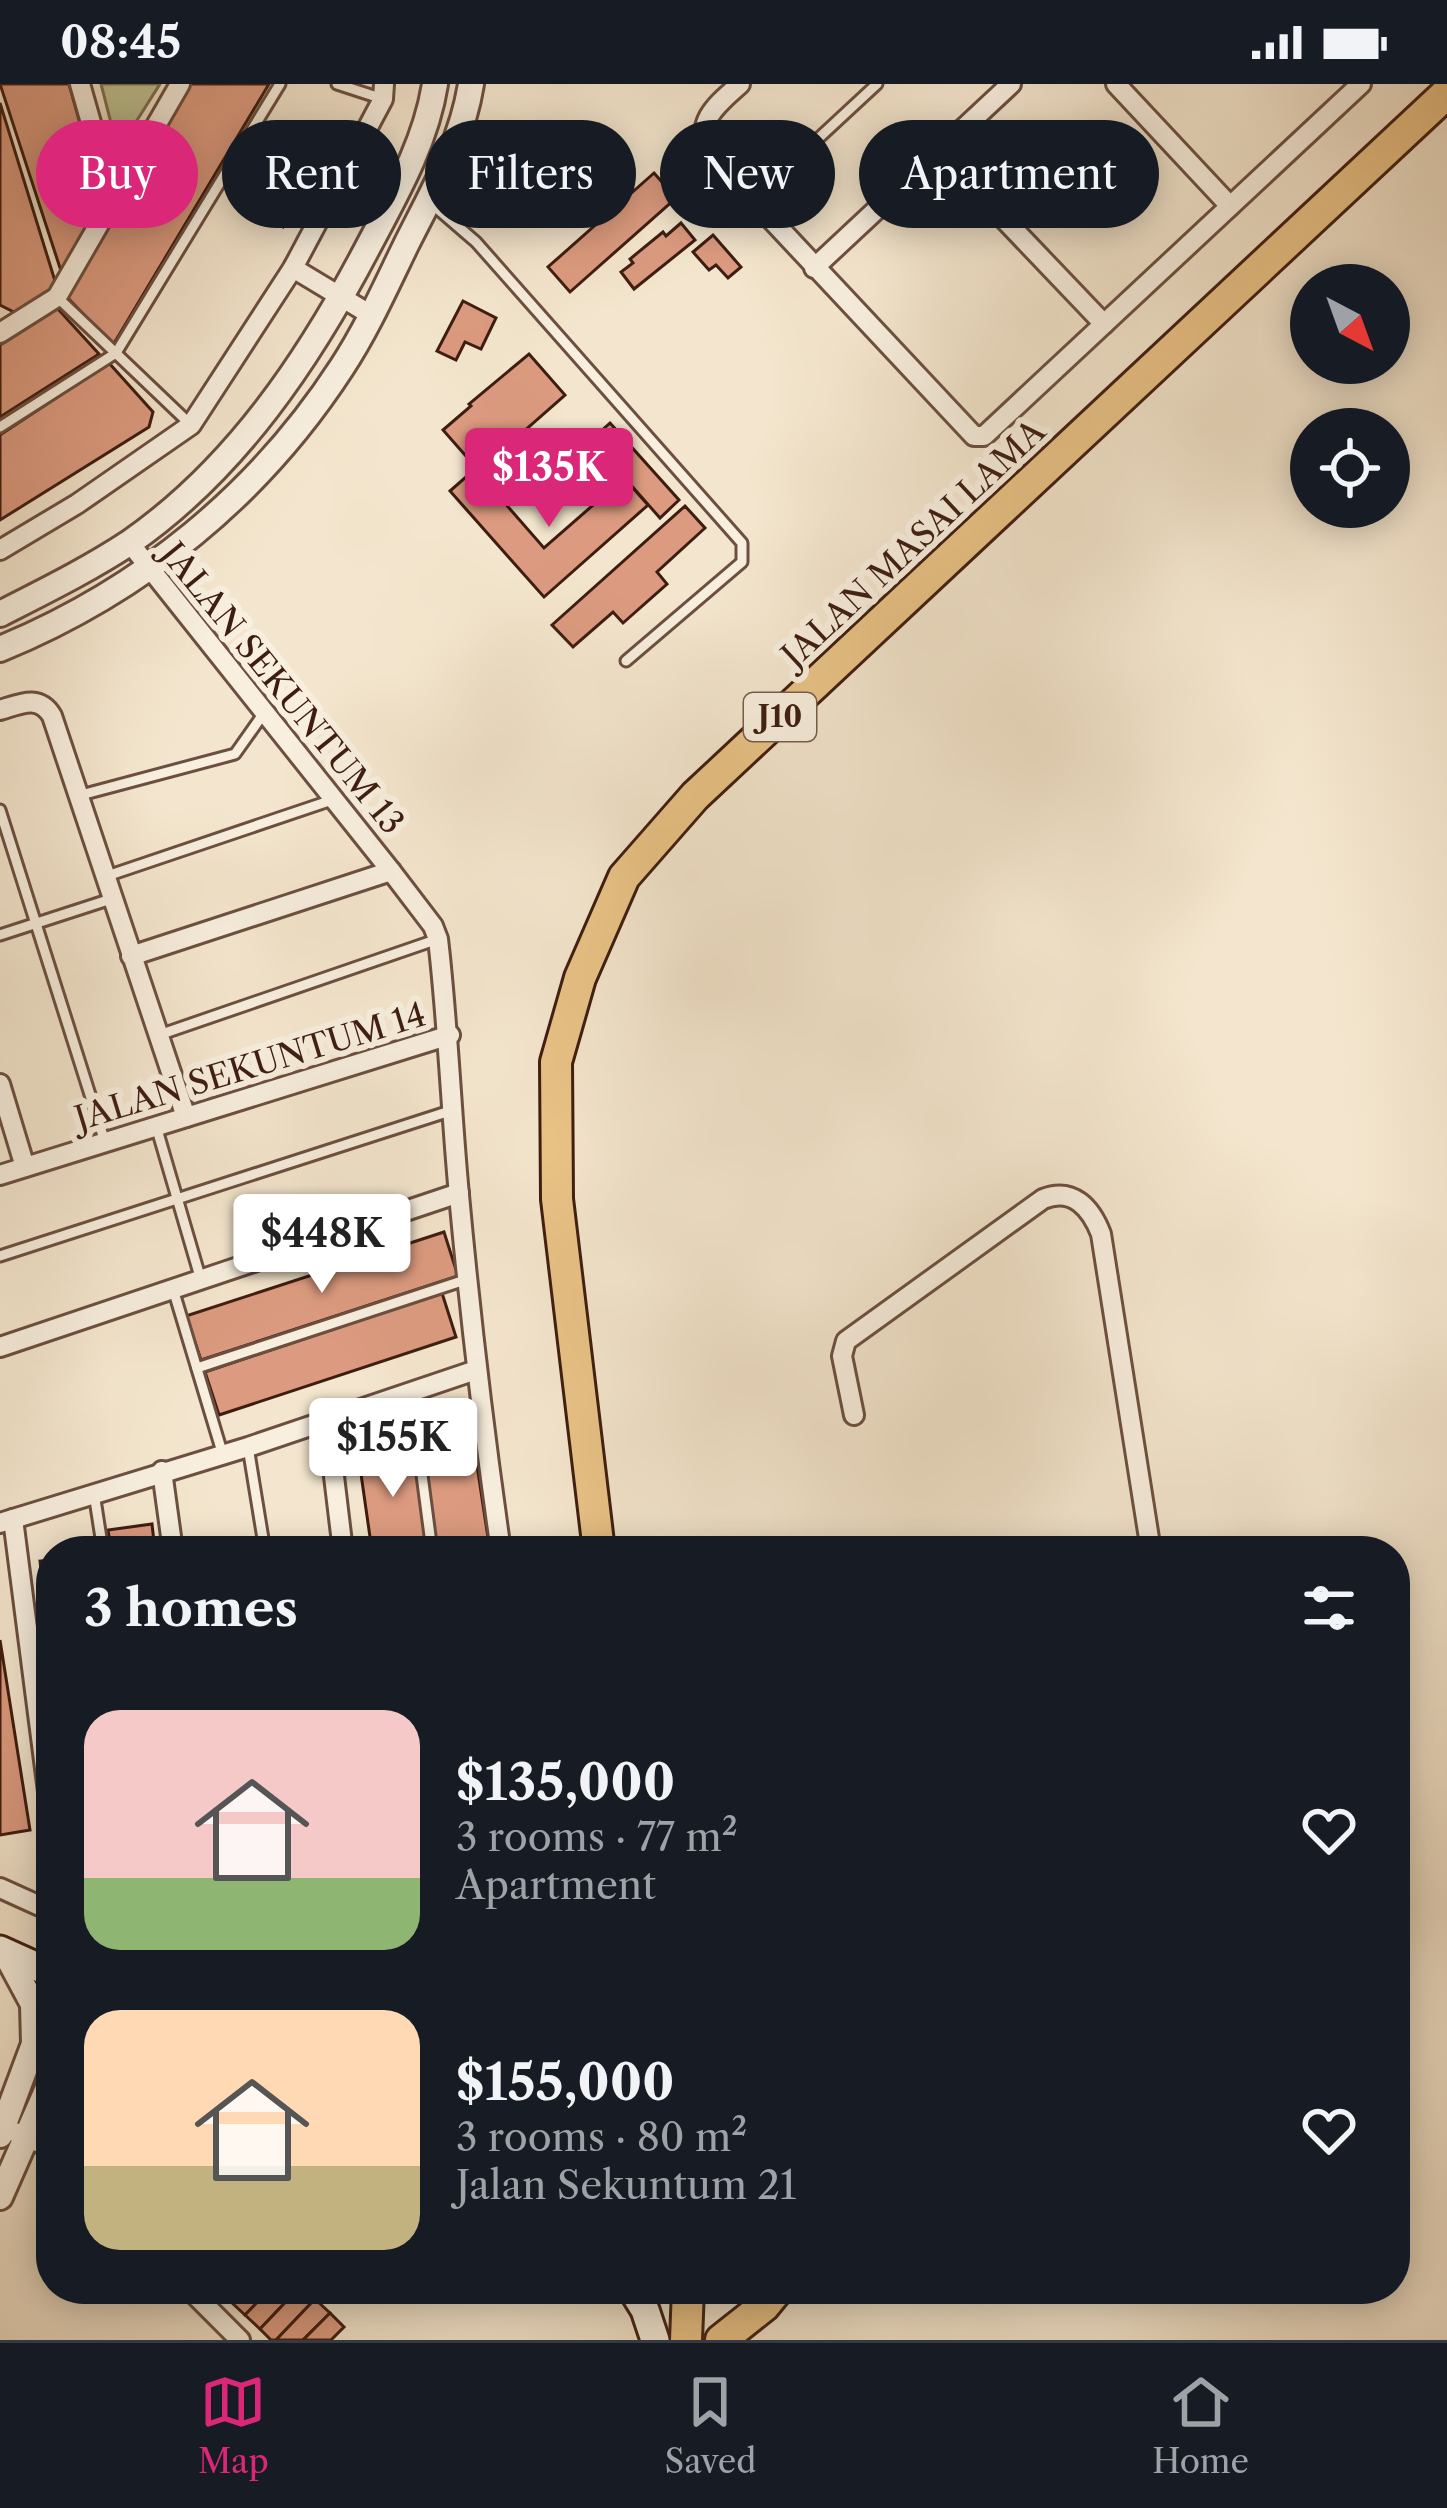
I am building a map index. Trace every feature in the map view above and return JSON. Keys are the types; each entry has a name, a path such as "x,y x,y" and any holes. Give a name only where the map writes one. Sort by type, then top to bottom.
{"main road":[{"name":"JALAN MASAI LAMA","path":"596,1536 557,1199 556,1062 580,978 624,878 695,796 1447,93"},
{"path":"3,1951 36,1965"},
{"path":"641,2304 655,2340"},
{"path":"686,2340 687,2304"},
{"path":"721,2340 766,2304"}],"street":[{"path":"80,84 90,120"},
{"path":"159,120 180,84"},
{"path":"0,614 129,542 185,498 242,440 308,354 342,297 421,140 435,84"},
{"path":"462,120 470,84"},
{"path":"706,120 740,84"},
{"path":"1116,84 1230,206"},
{"path":"970,120 1005,86"},
{"path":"776,228 974,436 984,436 1354,86"},
{"path":"0,550 77,504 191,425 293,268 384,92"},
{"path":"0,649 94,603 148,570 248,488 321,398 371,315 425,207"},
{"path":"814,268 859,226"},
{"path":"0,333 57,297 97,228"},
{"path":"1012,228 1104,324"},
{"path":"293,268 371,315"},
{"name":"JALAN SEKUNTUM 13","path":"129,542 335,800 433,926 438,939"},
{"path":"0,710 41,704 52,716 185,1117"},
{"path":"131,956 391,872"},
{"path":"438,939 476,1370 499,1536"},
{"name":"JALAN SEKUNTUM 14","path":"0,1175 450,1035"},
{"path":"0,1084 26,1167"},
{"path":"0,1347 459,1193"},
{"path":"854,1415 842,1356 847,1341 1043,1199 1058,1195 1076,1199 1102,1234 1149,1536"},
{"path":"36,1687 7,1521 476,1370"},
{"path":"327,1418 341,1536"},
{"path":"162,1471 171,1536"},
{"path":"0,1888 36,1905"},
{"path":"0,2197 10,2133 34,2044 33,2003 3,1951"},
{"path":"10,2133 36,2099"},
{"path":"204,2304 240,2340"}],"lane":[{"path":"0,428 116,353 280,84"},
{"path":"337,84 384,92"},
{"path":"835,123 877,84"},
{"path":"460,228 742,543 742,562 626,661"},
{"path":"57,297 191,425"},
{"path":"77,796 235,754 263,713"},
{"path":"105,877 335,800"},
{"path":"0,810 106,1142"},
{"path":"0,935 111,899"},
{"path":"158,1036 438,939"},
{"path":"0,1256 453,1110"},
{"path":"156,1126 201,1280"},
{"path":"197,1368 468,1279"},
{"path":"173,1289 222,1452"},
{"path":"411,1391 430,1536"},
{"path":"248,1447 263,1536"},
{"path":"94,1493 101,1536"}],"green space":[{"path":"101,84 160,84 137,120 110,120"}],"building":[{"path":"0,84 69,84 79,120 36,120 36,194"},
{"path":"188,84 269,84 247,120 222,120 222,163 198,203 198,120 168,120"},
{"path":"0,103 55,281 51,291 14,312 0,305"},
{"path":"654,173 660,180 660,212 570,292 548,267 592,228 636,228 636,189"},
{"path":"47,228 86,228 62,274"},
{"path":"106,228 183,228 113,345 67,297"},
{"path":"675,228 685,228 695,240 634,289 621,272 663,232 666,236"},
{"path":"713,235 741,267 728,278 716,265 709,270 693,252"},
{"path":"463,301 496,318 481,349 465,342 456,360 437,351"},
{"path":"57,308 99,354 0,417 0,345"},
{"path":"529,354 565,395 479,471 443,430"},
{"path":"109,363 153,412 149,427 0,520 0,435"},
{"path":"610,423 679,500 660,518 591,440"},
{"path":"475,469 544,548 624,478 648,505 544,597 450,491"},
{"path":"685,506 705,528 657,572 667,584 623,623 613,612 573,647 552,625"},
{"path":"444,1232 458,1276 201,1360 186,1316"},
{"path":"442,1293 456,1337 219,1415 205,1372"},
{"path":"473,1439 488,1536 434,1536 420,1447"},
{"path":"413,1445 426,1536 370,1536 358,1453"},
{"path":"152,1524 153,1536 109,1536 108,1530"},
{"path":"0,1640 30,1830 0,1835"},
{"path":"233,2304 256,2304 245,2315"},
{"path":"256,2304 284,2304 260,2329 245,2315"},
{"path":"284,2304 310,2304 276,2340 260,2329"},
{"path":"310,2304 320,2304 330,2313 303,2340 276,2340"},
{"path":"330,2313 344,2327 331,2340 303,2340"}]}
